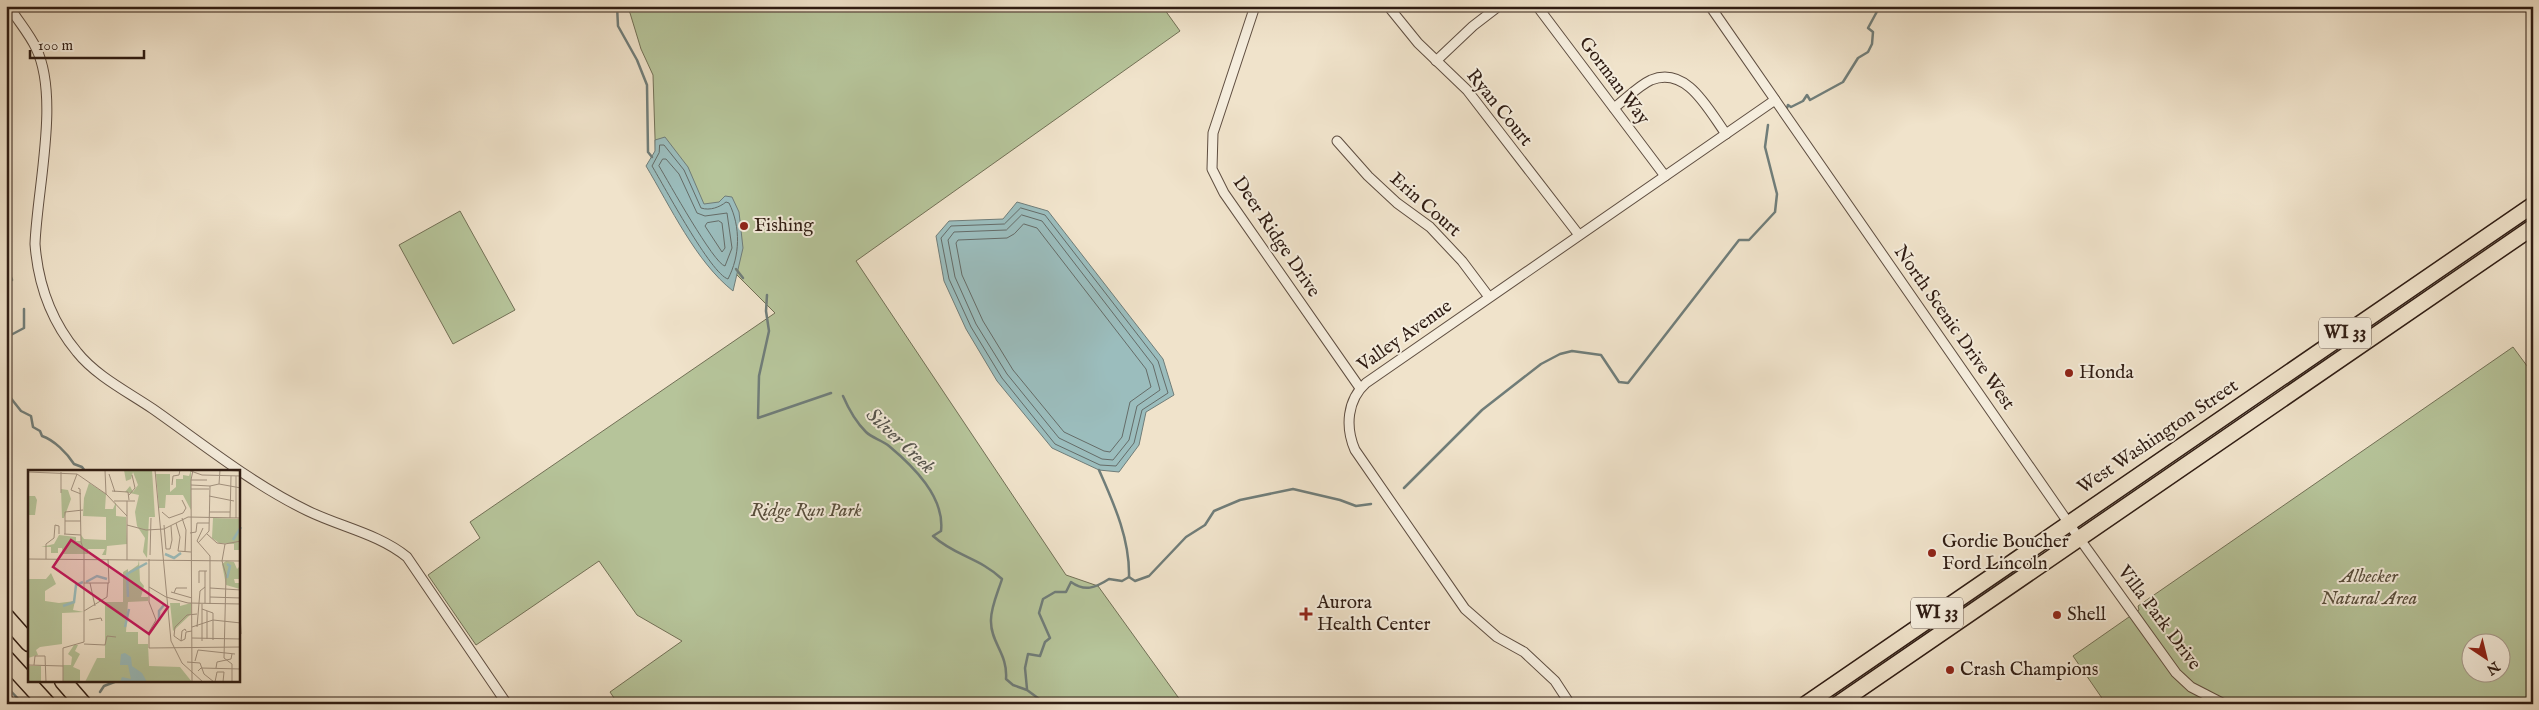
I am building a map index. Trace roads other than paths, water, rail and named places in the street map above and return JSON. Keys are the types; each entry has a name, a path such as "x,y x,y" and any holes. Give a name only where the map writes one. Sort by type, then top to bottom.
{"highway":[{"path":"6,617 28,642"},
{"path":"6,659 47,704"},
{"path":"64,682 83,704"}],"main road":[{"name":"West Washington Street","path":"1806,704 2533,205"},
{"name":"West Washington Street","path":"1838,704 2533,227"}],"street":[{"path":"8,6 36,48 45,82 46,128 35,244 36,263 46,300 67,339 92,367 239,470"},
{"name":"Deer Ridge Drive","path":"1255,6 1213,133 1212,169 1224,193 1360,388"},
{"name":"Ryan Court","path":"1388,6 1418,43 1467,90 1579,235"},
{"path":"1436,61 1473,26 1499,6"},
{"name":"Gorman Way","path":"1538,6 1665,176"},
{"name":"North Scenic Drive West","path":"1710,6 2079,538"},
{"path":"1614,108 1651,80 1663,78 1678,80 1694,89 1726,134"},
{"name":"Valley Avenue","path":"1570,704 1555,681 1524,652 1497,637 1465,610 1355,450 1350,439 1349,410 1356,392 1360,388 1775,100"},
{"name":"Erin Court","path":"1337,141 1368,176 1397,203 1430,227 1462,261 1489,297"},
{"path":"240,471 260,485 308,511 391,544 407,557 507,704"},
{"name":"Villa Park Drive","path":"2079,538 2176,673 2191,687 2224,704"}],"water":[{"path":"665,137 688,167 704,204 719,202 725,196 732,197 739,212 743,248 733,291 707,265 685,233 646,166 655,151 655,140"},
{"path":"1017,202 1048,211 1163,359 1174,395 1146,412 1139,445 1119,472 1099,470 1052,448 997,381 966,329 944,281 936,236 949,221 1003,219"}],"waterway":[{"name":"Silver Creek","path":"617,6 618,26 637,60 647,85 648,152 652,157"},
{"path":"1787,108 1788,105 1791,107 1803,101 1807,95 1810,100 1843,82 1858,58 1868,52 1872,44 1873,32 1868,28 1880,6"},
{"path":"1404,488 1482,410 1541,364 1560,354 1572,351 1601,355 1619,382 1628,383 1739,240 1749,240 1775,212 1777,194 1765,147 1768,125"},
{"path":"6,264 12,280"},
{"name":"Silver Creek","path":"736,269 743,278"},
{"name":"Silver Creek","path":"767,295 766,311 769,331 759,376 758,418 831,393"},
{"path":"9,336 24,328 24,309"},
{"path":"6,392 21,411 31,416 33,427 40,431 42,436 56,444 74,464 84,470"},
{"name":"Silver Creek","path":"843,396 853,415 866,432 898,454 926,483 933,494 941,518 941,531 933,536 941,543 985,566 1002,579 993,606 991,622 1004,662 1006,679 1013,685 1027,690 1046,704"},
{"path":"1027,689 1025,668 1028,654 1040,656 1045,642 1050,638 1039,613 1043,599 1055,592 1066,592 1071,582 1081,587 1090,588 1109,579 1122,581 1129,577 1129,563 1124,535 1099,470"},
{"path":"1129,577 1135,581 1149,576 1186,537 1205,525 1214,511 1240,500 1293,489 1340,500 1356,506 1371,504"},
{"path":"100,692 104,686 114,682"},
{"path":"6,686 23,704"}],"place":[{"name":"Fishing","path":"744,226"},
{"name":"Honda","path":"2069,373"},
{"name":"Gordie Boucher Ford Lincoln","path":"1932,553"},
{"name":"Aurora Health Center","path":"1306,614"},
{"name":"Shell","path":"2057,615"},
{"name":"Crash Champions","path":"1950,670"}],"park label":[{"name":"Ridge Run Park","path":"806,511"},
{"name":"Albecker Natural Area","path":"2369,588"}]}
